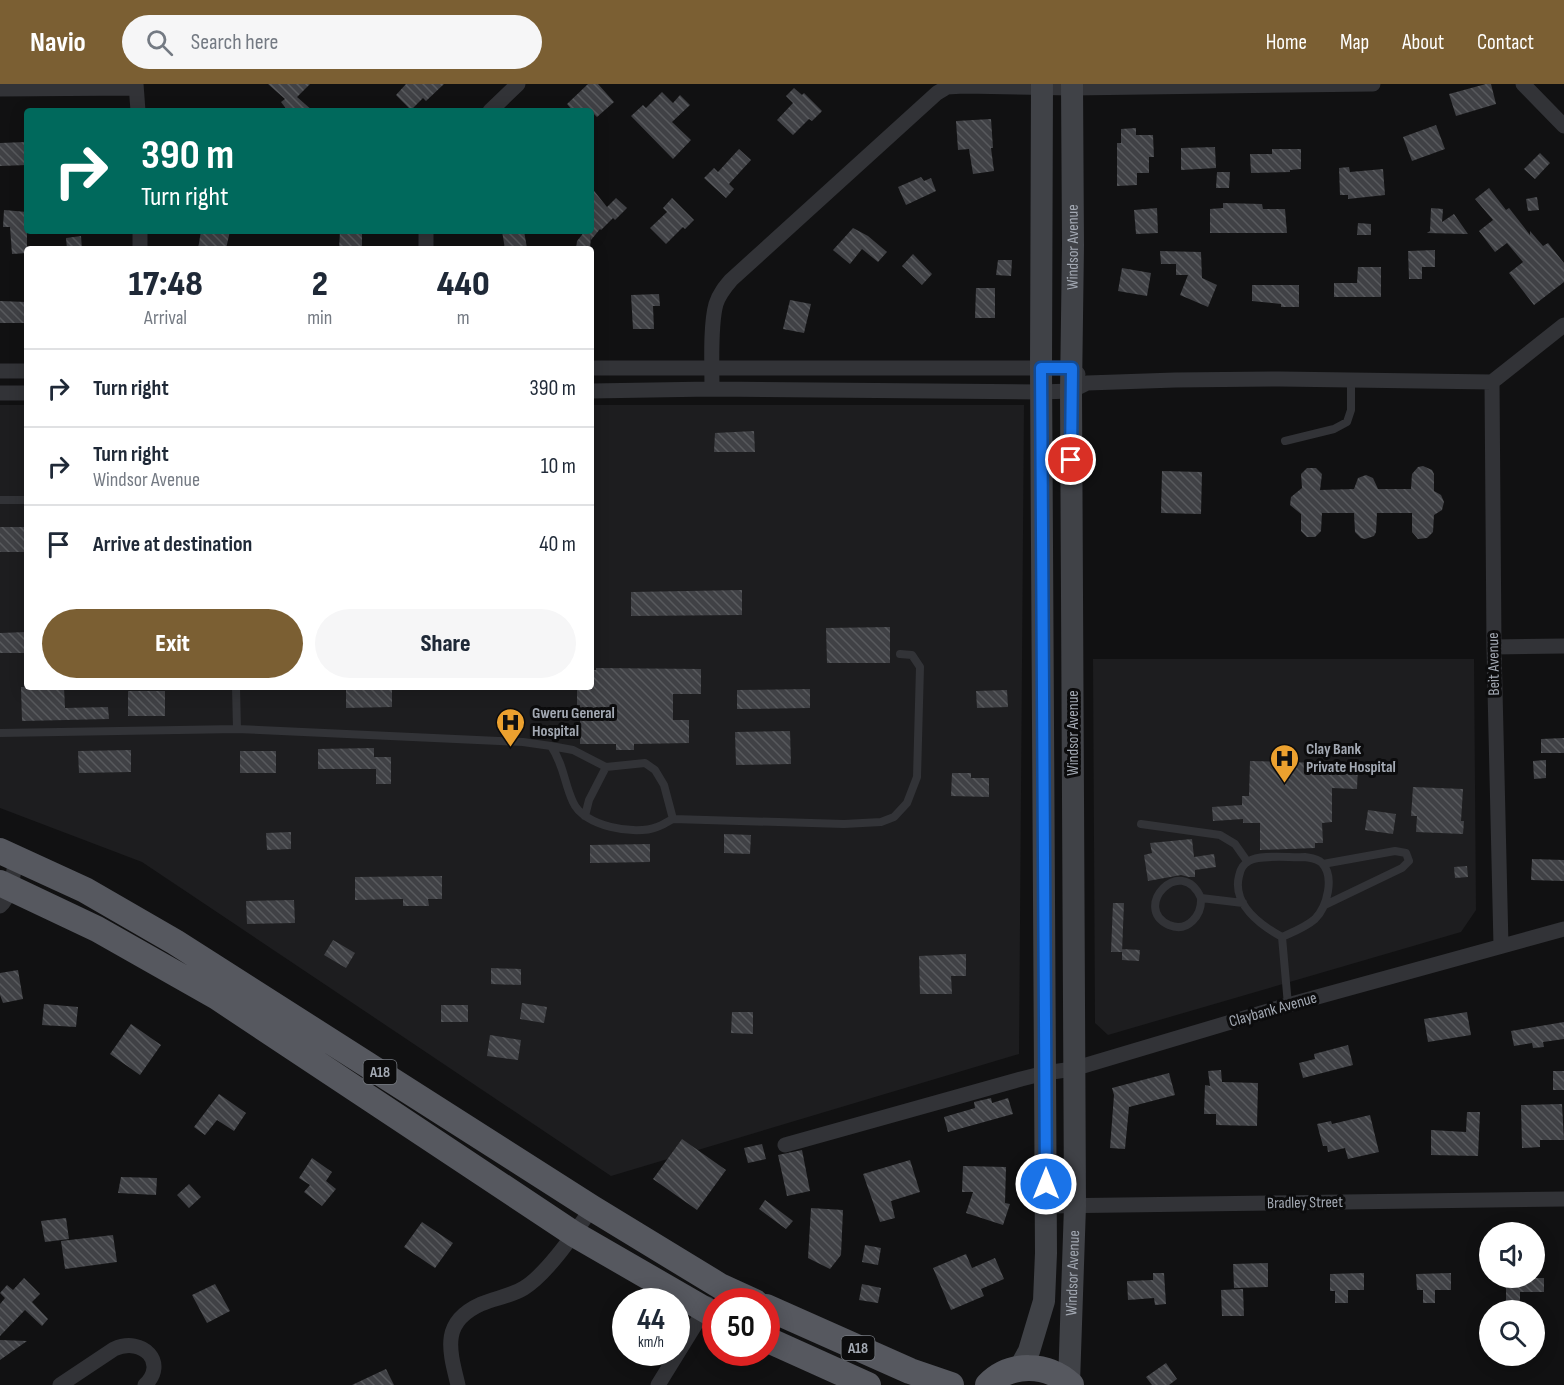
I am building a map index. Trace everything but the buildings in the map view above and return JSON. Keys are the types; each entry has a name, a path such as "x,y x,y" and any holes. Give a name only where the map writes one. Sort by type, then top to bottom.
{"highway":[{"name":"A18","path":"8,855 85,890 175,942 248,1003 382,1107 574,1234 702,1309"},
{"name":"A18","path":"3,892 97,929 217,997 248,1003 395,1082 592,1208 724,1288"},
{"path":"382,1107 395,1082"},
{"path":"502,1186 516,1160"},
{"name":"A18","path":"780,1313 910,1371 951,1385"},
{"name":"A18","path":"780,1345 868,1385"},
{"path":"985,1384 1008,1371 1029,1367 1051,1371 1070,1384"}],"main road":[{"name":"Windsor Avenue","path":"1019,1369 1029,1351 1044,1301 1046,1206 1041,392 1042,86"},
{"name":"Windsor Avenue","path":"1070,1384 1075,1206 1073,1069 1076,381 1072,86"}],"street":[{"path":"493,108 518,84"},
{"path":"712,390 716,304 721,292 937,93 947,87 1373,84"},
{"path":"1523,84 1564,126"},
{"path":"0,89 136,86 138,108"},
{"path":"594,391 1041,392 1076,381 1280,379 1492,382 1564,325"},
{"path":"594,369 1041,368 1076,381"},
{"path":"0,370 24,370"},
{"name":"Beit Avenue","path":"1492,382 1494,647 1501,946"},
{"path":"0,393 24,393"},
{"path":"1494,647 1564,646"},
{"path":"3,892 8,855"},
{"name":"Claybank Avenue","path":"784,1145 1045,1072 1073,1069 1288,1005 1564,929"},
{"name":"Bradley Street","path":"1046,1206 1564,1199"},
{"path":"458,1385 449,1341 454,1325 465,1313 482,1303 525,1288 574,1234 592,1208"},
{"path":"658,1385 702,1325"},
{"path":"60,1385 114,1349 131,1344 141,1346 149,1353 153,1362 154,1373 145,1385"}],"lane":[{"path":"1285,441 1334,429 1347,422 1351,410 1351,380"},
{"path":"0,500 24,500"},
{"path":"551,746 560,760 573,804 585,816 620,829 656,828 673,819 844,824 881,822 894,817 907,803 917,777 920,667 912,655 900,654"},
{"path":"236,690 237,729"},
{"path":"0,733 237,729 523,742 573,750 606,766 645,763 655,770 664,785 673,819"},
{"path":"585,816 589,800 606,766"},
{"path":"1141,824 1220,835 1235,844 1247,861"},
{"path":"1323,864 1395,851 1406,853 1409,856 1409,861 1402,868 1325,905"},
{"path":"1256,858 1315,858 1323,864 1327,872 1329,886 1325,905 1315,919 1282,937 1266,928 1243,903 1239,893 1238,878 1242,867 1247,861 1256,858"},
{"path":"1173,882 1187,882 1201,898 1200,912 1196,919 1184,926 1170,925 1159,916 1156,909 1157,895 1161,889 1173,882"},
{"path":"1201,898 1243,903"},
{"path":"1282,937 1288,1005"}],"shaded area":[{"name":"Gweru General Hospital","path":"0,405 24,405 24,690 594,690 594,405 1024,405 1019,1054 611,1176 142,862 0,808"},
{"name":"Clay Bank Private Hospital","path":"1093,659 1474,659 1476,910 1461,932 1108,1035 1095,1023"}],"place":[{"name":"Gweru General Hospital","path":"511,748"},
{"name":"Clay Bank Private Hospital","path":"1285,784"}],"route":[{"path":"1046,1184 1041,368 1072,368 1071,460"}]}
